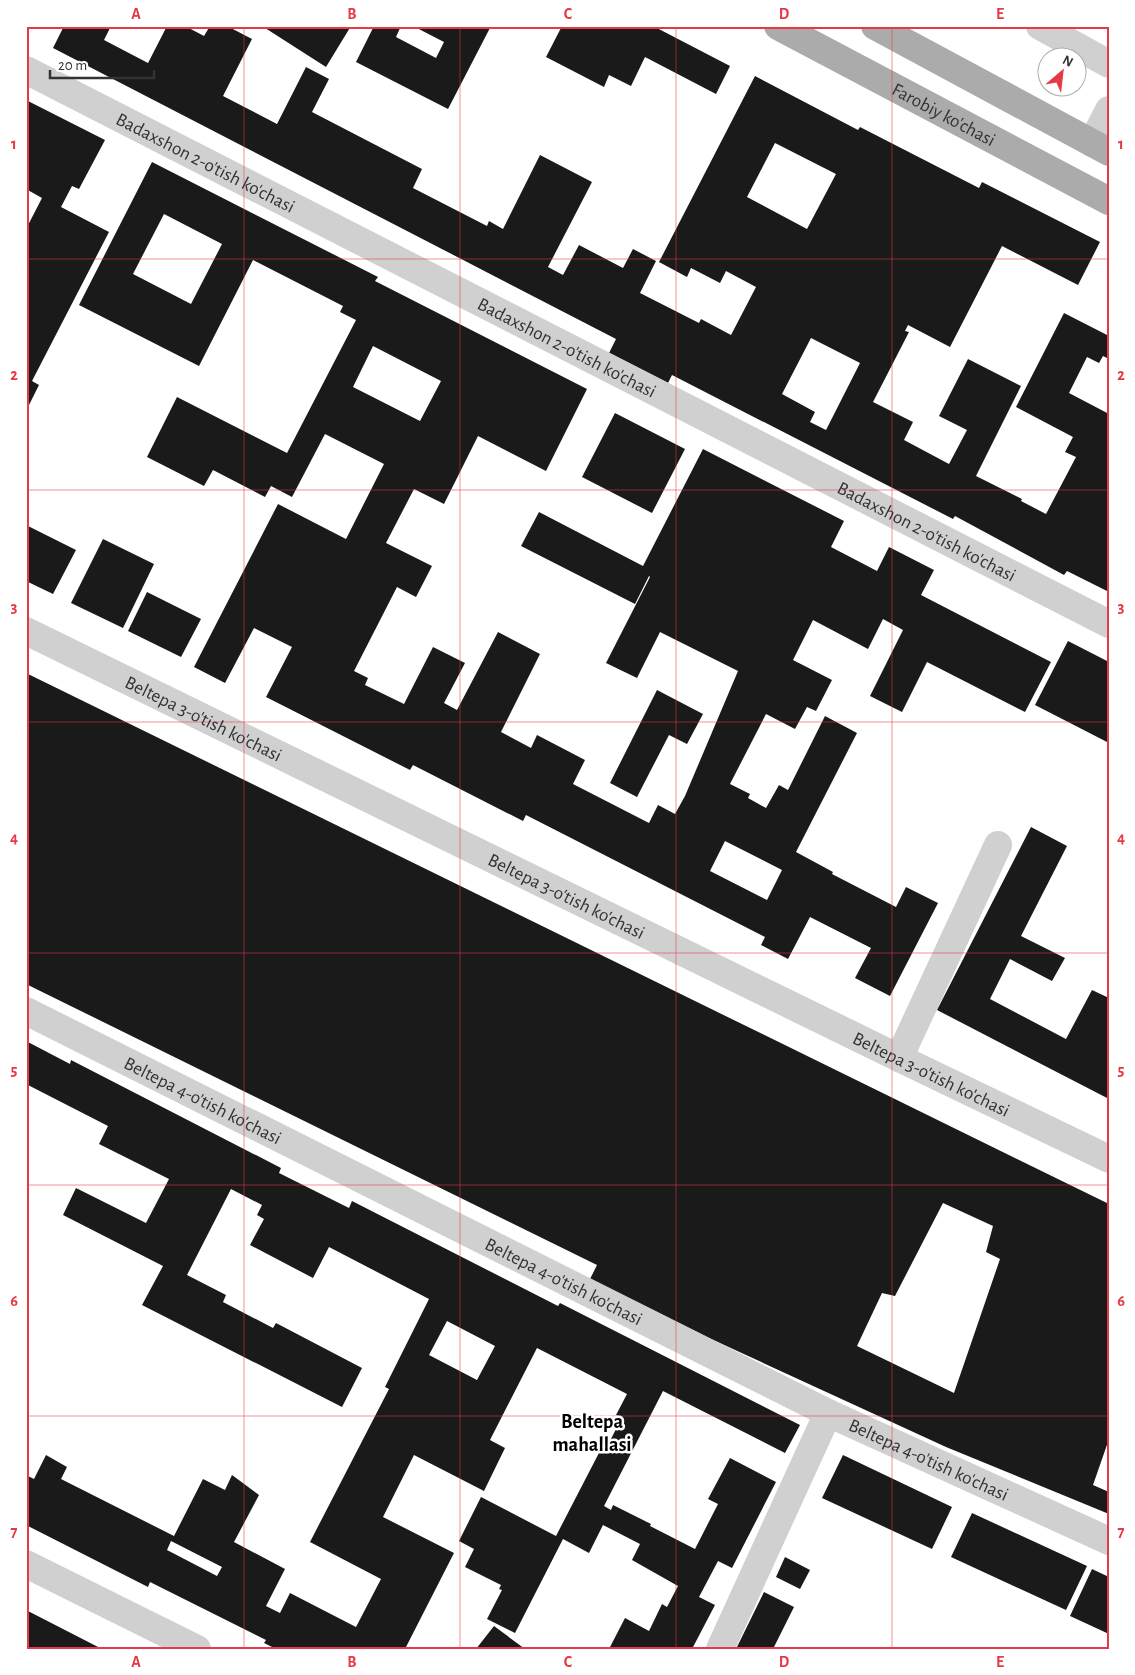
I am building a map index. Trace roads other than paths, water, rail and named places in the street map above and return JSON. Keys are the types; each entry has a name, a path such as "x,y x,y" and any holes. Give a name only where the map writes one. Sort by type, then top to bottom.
{"main road":[{"name":"Farobiy ko'chasi","path":"778,26 1109,201"},
{"path":"875,26 1100,148"}],"street":[{"path":"1040,26 1109,64"},
{"name":"Badaxshon 2-o'tish ko'chasi","path":"26,70 1109,624"},
{"path":"1100,148 1109,110"},
{"name":"Beltepa 3-o'tish ko'chasi","path":"26,631 898,1058 1109,1159"},
{"path":"898,1058 998,845"},
{"name":"Beltepa 4-o'tish ko'chasi","path":"26,1011 828,1413 1109,1541"},
{"path":"720,1649 828,1413"},
{"path":"26,1564 197,1649"}],"district":[{"name":"Beltepa mahallasi","path":"592,1432"}]}
